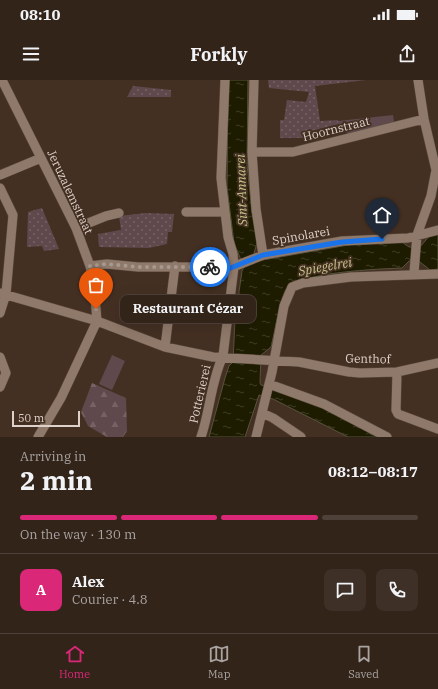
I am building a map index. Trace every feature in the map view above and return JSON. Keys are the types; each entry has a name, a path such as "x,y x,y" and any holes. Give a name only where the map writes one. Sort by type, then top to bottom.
{"street":[{"name":"Jeruzalemstraat","path":"2,80 76,228 90,266 94,285 97,321"},
{"path":"223,356 238,265 228,237 221,178 225,80"},
{"path":"254,80 252,152 260,256"},
{"path":"414,273 415,247 431,196 436,170 424,119 418,80"},
{"name":"Hoornstraat","path":"252,152 293,152 424,119"},
{"path":"0,175 41,158"},
{"path":"0,188 13,215 0,313"},
{"path":"186,212 224,212"},
{"path":"76,228 106,216 119,213"},
{"name":"Spinolarei","path":"238,265 260,256 342,242 408,238 438,230"},
{"path":"90,266 107,264 138,267 175,266 228,269 238,265"},
{"path":"165,347 175,266"},
{"path":"256,437 269,384 284,306 292,287 303,282 351,276 414,273 438,274"},
{"name":"Genthof","path":"3,293 97,321 165,347 213,357 223,356 299,362 349,372 398,372 438,364"},
{"path":"38,437 60,398 97,321"},
{"name":"Potterierei","path":"201,437 208,413 217,368 223,356"},
{"path":"0,357 6,373 0,387"},
{"path":"398,372 396,410 398,414 438,429"},
{"path":"269,384 324,404 387,437"},
{"path":"262,413 273,418 301,437"}],"green space":[{"path":"268,80 366,80 315,86 320,121 338,120 339,124 311,131 313,138 280,138 280,120 284,120 287,100 306,102 309,92 269,88"},
{"path":"133,86 171,90 171,97 127,97"},
{"path":"393,115 394,121 392,124 348,136 346,129 341,130 338,121"},
{"path":"42,208 59,249 44,251 42,246 27,247 28,212"},
{"path":"146,213 174,214 172,232 168,232 167,244 149,248 99,247 98,234 121,230 119,216"},
{"path":"112,355 125,361 112,390 99,384"},
{"path":"92,383 126,398 127,431 123,437 107,437 88,426 81,412"}],"water":[{"path":"228,80 248,80 247,165 252,212 258,240 254,253 257,261 354,244 402,242 409,247 420,247 431,234 438,234 438,269 430,270 420,262 409,261 402,268 342,272 309,278 287,288 280,306 271,347 261,355 261,385 295,395 351,420 381,437 348,437 273,399 259,395 245,437 209,437 225,378 229,366 233,362 235,320 242,271 244,267 234,243 227,187"}],"way so far":[{"path":"96,309 94,285 90,266 107,264 138,267 210,267"}],"place":[{"name":"Restaurant Cézar","path":"96,309"}],"route":[{"path":"210,267 228,269 263,255 342,242 382,239"}],"water label":[{"name":"Sint-Annarei","path":"241,190"},
{"name":"Spiegelrei","path":"325,266"}]}
